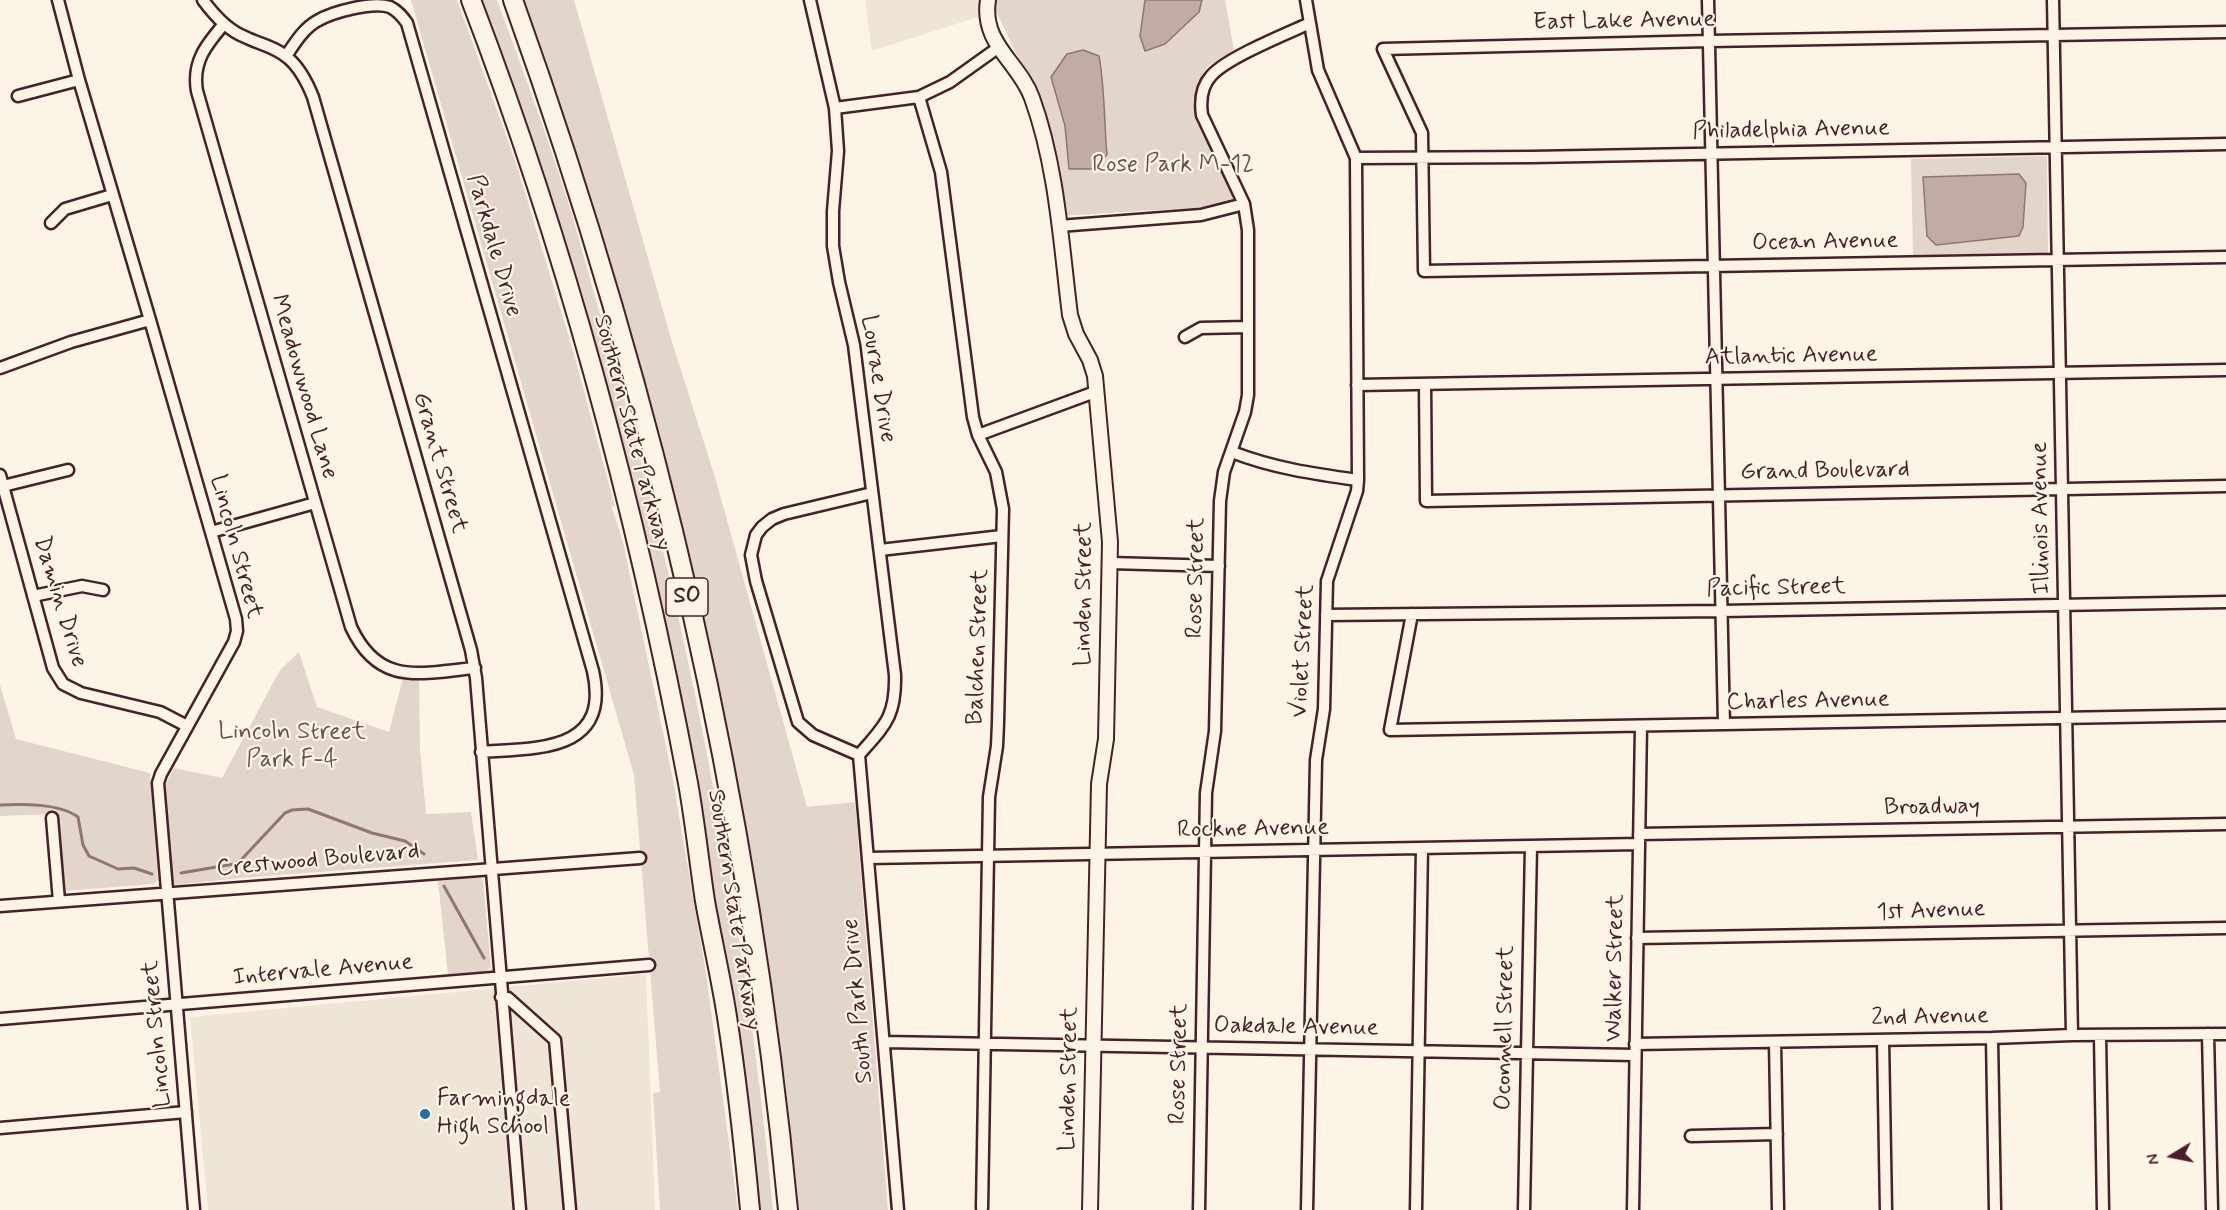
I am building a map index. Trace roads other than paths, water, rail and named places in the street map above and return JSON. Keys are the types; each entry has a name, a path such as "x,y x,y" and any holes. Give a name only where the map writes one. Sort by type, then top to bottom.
{"highway":[{"name":"Southern State Parkway","path":"471,0 534,181 564,276 603,414 650,601 688,786 706,904 727,1015 750,1210"},
{"name":"Southern State Parkway","path":"513,0 551,108 605,278 643,412 693,619 729,796 756,947 788,1210"}],"street":[{"name":"Lincoln Street","path":"58,0 112,195 236,619 237,631 234,642 158,783 194,1210"},
{"name":"Grant Street","path":"203,0 224,24 243,37 266,45 286,56 306,81 313,97 475,669 520,1210"},
{"name":"Lourae Drive","path":"810,0 835,108 838,151 833,211 833,246 854,345 895,675 896,697 887,722 859,755"},
{"name":"Linden Street","path":"988,0 986,9 993,39 1025,81 1049,153 1070,315 1095,376 1100,424 1110,563 1106,739 1099,784 1090,1210"},
{"name":"Violet Street","path":"1306,0 1318,70 1356,158 1358,480 1357,491 1327,581 1324,709 1316,760 1307,1210"},
{"path":"1708,0 1724,724"},
{"name":"Illinois Avenue","path":"2053,0 2072,1035"},
{"name":"Parkdale Drive","path":"286,56 304,32 317,21 335,14 378,4 398,12 407,23 579,621 597,690 595,710 587,724 570,739 557,745 481,752"},
{"name":"Rose Street","path":"1199,1210 1206,793 1215,731 1220,501 1224,472 1245,412 1248,395 1248,230 1244,204 1202,115 1200,101 1210,76 1223,65 1310,23"},
{"name":"Meadowwood Lane","path":"224,24 209,41 198,61 195,78 197,91 351,627 358,643 369,657 387,668 403,673 475,669"},
{"name":"East Lake Avenue","path":"1422,158 1422,133 1383,49 2226,32"},
{"path":"835,108 919,97 950,82 999,47"},
{"path":"18,96 79,80"},
{"name":"Balchen Street","path":"919,97 941,172 969,393 978,435 1000,485 1003,509 997,746 988,797 982,1209"},
{"name":"Philadelphia Avenue","path":"1356,158 2226,144"},
{"name":"Ocean Avenue","path":"1422,158 1424,271 2226,257"},
{"path":"51,223 65,209 112,195"},
{"path":"1059,226 1201,215 1244,204"},
{"path":"0,368 72,342 150,320"},
{"path":"1185,337 1201,328 1248,327"},
{"name":"Atlantic Avenue","path":"1357,385 2226,370"},
{"name":"Grand Boulevard","path":"1425,384 1426,501 2226,486"},
{"path":"978,435 1095,392"},
{"path":"1232,452 1285,470 1358,480"},
{"path":"3,486 68,470"},
{"name":"Damin Drive","path":"0,475 53,668 63,684 81,693 160,712 187,726"},
{"path":"859,755 813,735 798,722 751,555 756,534 772,519 784,514 872,493"},
{"path":"211,532 315,503"},
{"path":"879,550 1002,536"},
{"path":"1110,563 1219,566"},
{"path":"33,596 81,586 103,590"},
{"name":"Pacific Street","path":"1326,615 2226,602"},
{"name":"Charles Avenue","path":"1412,614 1390,730 2226,715"},
{"name":"Walker Street","path":"1633,1210 1641,726"},
{"name":"South Park Drive","path":"859,755 898,1210"},
{"path":"52,818 59,901"},
{"name":"Broadway","path":"1639,839 2068,826 2226,824"},
{"name":"Rockne Avenue","path":"868,858 1531,846 1639,839"},
{"name":"Oconnell Street","path":"1524,1210 1531,846"},
{"path":"1416,1210 1422,848"},
{"name":"Crestwood Boulevard","path":"0,906 640,858"},
{"name":"1st Avenue","path":"1637,938 2226,928"},
{"name":"Intervale Avenue","path":"0,1019 649,965"},
{"path":"501,997 508,998 555,1040 570,1210"},
{"path":"2208,1034 2212,1210"},
{"name":"2nd Avenue","path":"1635,1049 1775,1042 2226,1034"},
{"path":"2100,1036 2103,1210"},
{"path":"1992,1038 1995,1210"},
{"path":"1883,1040 1886,1210"},
{"name":"Oakdale Avenue","path":"884,1042 1527,1053 1635,1049"},
{"path":"1775,1042 1778,1210"},
{"path":"0,1128 186,1112"},
{"path":"1690,1136 1777,1134"}],"waterway":[{"path":"0,805 40,805 70,812 78,817 83,845 89,856 118,869 134,868 152,874"},
{"path":"181,873 234,864 241,860 285,813 292,810 308,809 372,833 405,841 424,854"},
{"path":"444,886 484,958"}],"place":[{"name":"Farmingdale High School","path":"425,1114"}],"park label":[{"name":"Rose Park M-12","path":"1173,166"},
{"name":"Lincoln Street Park F-4","path":"292,747"}]}
